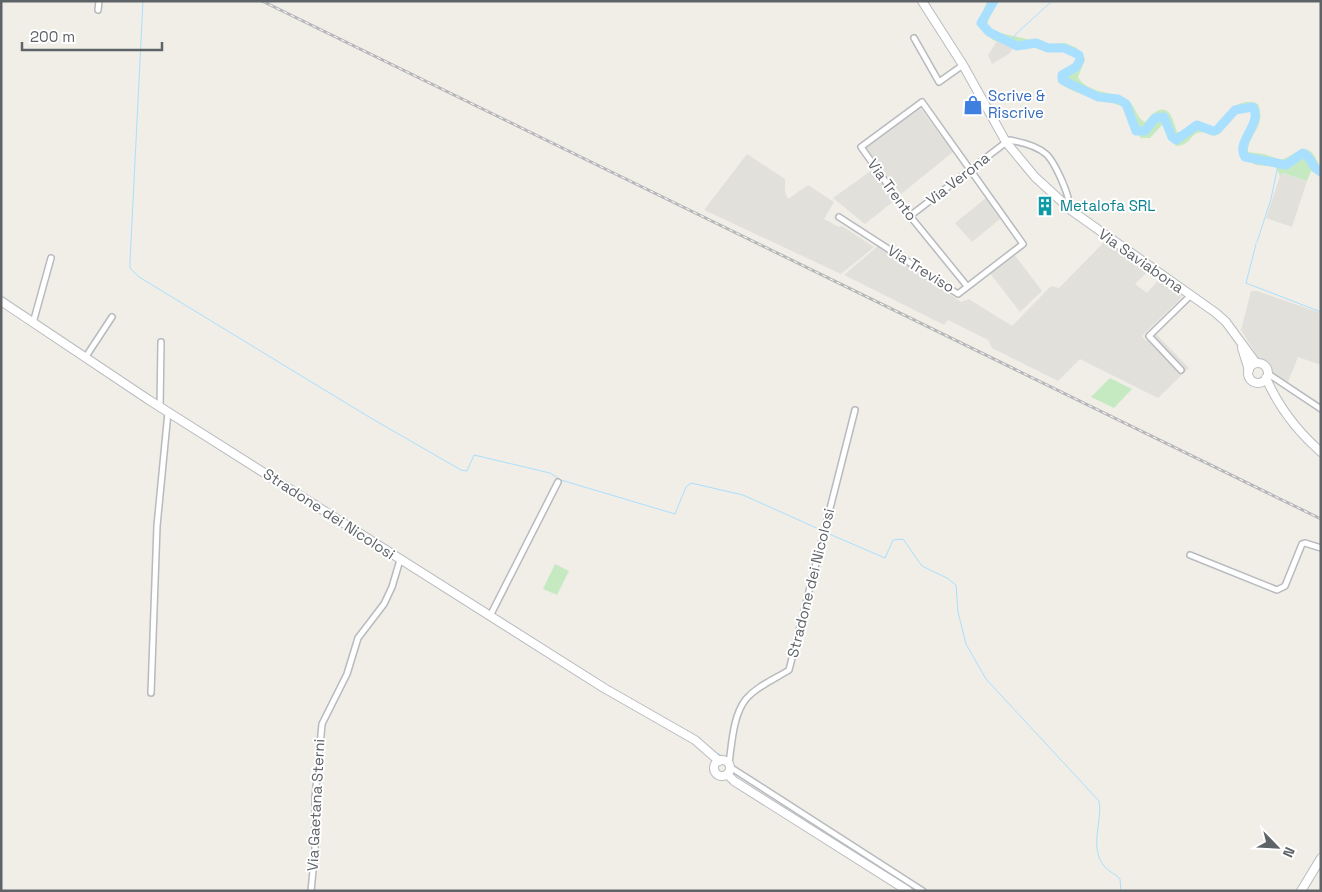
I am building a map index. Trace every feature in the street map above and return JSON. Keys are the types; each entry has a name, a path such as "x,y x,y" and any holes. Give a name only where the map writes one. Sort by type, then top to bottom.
{"main road":[{"name":"Via Saviabona","path":"922,1 964,65 1006,142 1035,177 1068,208 1226,322 1256,363"},
{"name":"Stradone dei Nicolosi","path":"1,301 160,407 400,560 604,688 695,740 719,760 725,760 734,781 908,891"},
{"path":"1239,341 1250,379 1274,397 1304,437 1321,452"},
{"path":"1248,370 1256,363 1263,365 1274,397"},
{"path":"1256,382 1267,375"},
{"name":"Stradone dei Nicolosi","path":"719,760 715,764 716,772 722,776 728,768"},
{"path":"1301,891 1321,858"}],"street":[{"path":"98,10 99,1"},
{"path":"914,38 939,82 964,65"},
{"name":"Via Trento","path":"966,286 910,216 862,147 922,102 969,170"},
{"path":"1006,142 1019,142 1045,153 1057,171 1070,200 1068,208"},
{"name":"Via Verona","path":"910,216 1006,142"},
{"name":"Via Treviso","path":"839,217 958,294 1023,244 969,170"},
{"path":"33,323 51,258"},
{"name":"Via Saviabona","path":"1181,370 1149,336 1191,296"},
{"path":"85,358 112,317"},
{"path":"160,407 161,342"},
{"path":"1267,375 1321,409"},
{"name":"Stradone dei Nicolosi","path":"855,410 789,670 760,688 747,698 741,706 728,768 923,891"},
{"path":"150,692 157,526 168,412"},
{"path":"490,616 558,482"},
{"path":"1190,554 1277,590 1285,586 1298,548 1302,544 1305,542 1321,548"},
{"name":"Via Gaetana Sterni","path":"311,891 315,850 315,798 322,724 347,674 358,638 384,604 392,587 400,560"}],"shaded area":[{"path":"997,41 1014,47 1009,54 992,64 988,55"},
{"path":"920,108 953,152 901,194 866,148"},
{"path":"747,154 785,179 785,192 788,199 808,185 834,202 824,219 839,227 842,226 874,247 841,274 704,210"},
{"path":"872,170 895,200 865,224 833,198"},
{"path":"1281,173 1307,181 1292,227 1266,218"},
{"path":"986,198 1000,219 972,242 955,223"},
{"path":"1106,240 1150,269 1135,284 1147,293 1161,277 1183,293 1179,300 1142,336 1146,341 1156,334 1189,368 1158,398 1080,359 1058,381 992,348 988,340 948,320 944,325 844,275 878,246 961,302 969,299 1012,326 1051,286 1059,288"},
{"path":"1014,254 1042,291 1020,312 989,272"},
{"path":"1251,291 1257,291 1321,313 1321,365 1298,357 1288,382 1265,369 1241,330"}],"green space":[{"path":"984,1 997,1 987,26 991,31 1049,44 1065,43 1077,48 1085,60 1078,77 1082,82 1092,89 1125,98 1145,122 1159,110 1164,110 1168,111 1173,119 1177,132 1197,121 1214,127 1233,107 1245,102 1258,104 1260,112 1259,124 1251,140 1248,152 1264,154 1281,160 1303,149 1307,150 1315,157 1321,175 1311,171 1307,181 1282,173 1280,176 1276,167 1256,165 1240,156 1255,116 1251,108 1235,115 1224,129 1215,136 1200,132 1183,145 1176,146 1163,124 1150,138 1141,138 1131,128 1124,107 1073,91 1060,83 1059,73 1074,65 1077,58 1067,51 1048,52 1032,47 1017,49 993,40 977,25 987,2"},
{"path":"1110,378 1132,389 1114,408 1091,397"},
{"path":"555,564 569,571 557,595 543,589"}],"waterway":[{"path":"143,1 130,262 130,268 139,277 369,417 461,470 467,471 474,455 550,473 561,480 675,514 686,487 691,483 743,495 821,530"},
{"path":"994,1 981,23 989,32 1017,46 1036,43 1048,48 1064,48 1079,55 1080,60 1076,67 1062,75 1062,80 1098,97 1118,99 1126,104 1136,131 1145,131 1155,118 1164,117 1172,137 1176,140 1197,125 1213,131 1217,130 1235,110 1253,107 1255,120 1243,145 1245,157 1286,165 1303,153 1315,168 1321,172"},
{"path":"1010,43 1016,34 1052,1"},
{"path":"1257,242 1271,199 1278,165"},
{"path":"1256,244 1246,283 1321,312"},
{"path":"104,374 117,383"},
{"path":"167,407 193,423"},
{"path":"827,533 885,558 893,540 903,539 922,566 947,578 956,585 958,612 966,644 986,679 1099,801 1097,851 1105,867 1120,879 1121,891"},
{"path":"710,749 722,756"}],"railway":[{"path":"262,1 1321,519"}],"place":[{"name":"Scrive & Riscrive","path":"973,105"},
{"name":"Metalofa SRL","path":"1045,206"}]}
